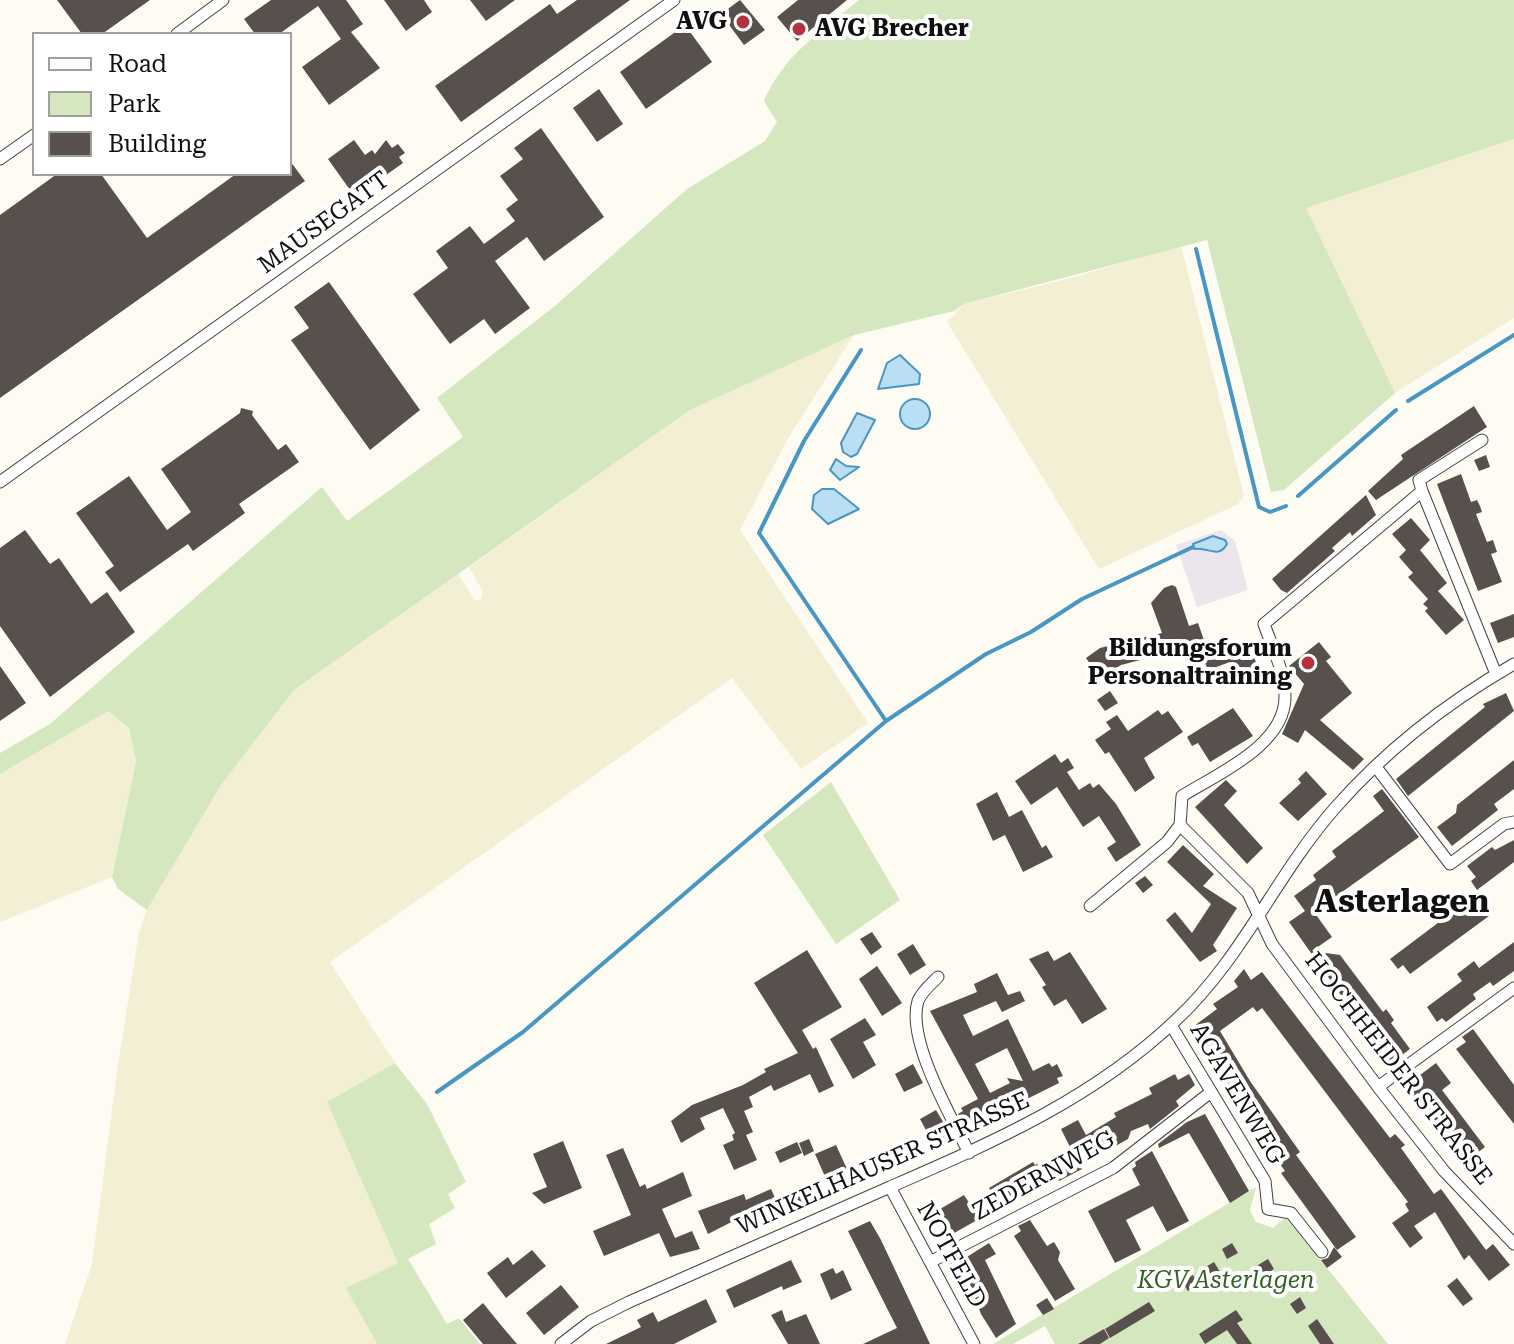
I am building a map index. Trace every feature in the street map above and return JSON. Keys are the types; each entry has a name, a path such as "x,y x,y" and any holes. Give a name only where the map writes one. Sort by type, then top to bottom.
{"street":[{"path":"180,32 223,0"},
{"name":"MAUSEGATT","path":"0,482 674,0"},
{"path":"0,159 32,136"},
{"path":"1482,440 1419,480 1496,674"},
{"path":"1090,906 1167,842 1180,825 1182,796 1265,740 1279,720 1286,698 1283,676 1264,624 1422,491"},
{"name":"WINKELHAUSER STRASSE","path":"561,1344 591,1321 629,1302 969,1153 1082,1094 1171,1025 1227,966 1258,915 1335,808 1376,767 1431,720 1514,664"},
{"path":"1376,767 1450,864 1504,824 1514,822"},
{"path":"1180,825 1248,893 1258,915"},
{"name":"HOCHHEIDER STRASSE","path":"1258,915 1272,944 1378,1087 1444,1171 1514,1244"},
{"path":"938,977 919,998 917,1009 923,1048 929,1073 969,1153"},
{"path":"1378,1087 1514,988"},
{"name":"AGAVENWEG","path":"1171,1025 1265,1181 1268,1209 1291,1213 1322,1252"},
{"name":"ZEDERNWEG","path":"930,1262 1113,1168 1211,1092"},
{"name":"NOTFELD","path":"890,1187 974,1344"}],"shaded area":[{"path":"1514,139 1514,318 1395,393 1305,208"},
{"path":"1181,245 1244,496 1238,504 1099,569 947,322 964,304 1075,277"},
{"path":"854,335 790,435 740,530 868,723 801,769 732,678 330,962 395,1063 328,1102 399,1263 347,1288 377,1344 65,1344 92,1264 139,932 147,910 221,785 294,690 458,574 475,600 481,600 483,592 469,567 690,410"},
{"path":"1221,530 1235,541 1248,590 1197,607 1176,545"},
{"path":"108,711 129,728 136,761 112,877 0,922 0,774"}],"green space":[{"path":"859,0 1514,0 1514,139 1306,208 1395,393 1284,490 1271,492 1207,240 964,304 954,311 854,335 690,410 294,690 221,785 147,910 118,889 112,877 136,761 129,728 108,711 0,774 0,753 50,724 322,487 347,521 463,437 437,398 556,305 687,189 765,141 777,122 764,101 781,71 804,45"},
{"path":"831,782 900,900 836,944 763,835"},
{"path":"395,1063 427,1104 466,1182 448,1194 455,1208 429,1224 436,1244 408,1259 447,1324 459,1318 480,1344 377,1344 346,1288 398,1263 327,1102"},
{"name":"KGV Asterlagen","path":"1256,1187 1250,1210 1256,1222 1273,1228 1286,1217 1388,1344 1055,1344 1045,1326 1013,1344 993,1344"}],"water":[{"path":"900,355 920,374 919,384 878,389 887,363"},
{"path":"915,399 926,403 930,414 926,425 915,429 904,425 900,414 904,403"},
{"path":"857,413 875,420 857,454 851,457 843,452 841,443"},
{"path":"836,459 846,466 859,467 840,480 830,470"},
{"path":"822,489 834,489 859,509 828,524 812,509 814,495"},
{"path":"1213,536 1225,540 1227,544 1224,549 1216,552 1194,549 1193,544"}],"building":[{"path":"57,0 150,0 105,32 81,32"},
{"path":"271,0 346,0 363,24 351,32 380,68 329,105 302,67 341,39 318,6 282,32 254,32 244,19"},
{"path":"384,0 424,0 432,12 406,31"},
{"path":"470,0 515,0 486,21"},
{"path":"577,0 630,0 461,122 435,86 550,4 557,14"},
{"name":"AVG","path":"740,0 765,30 744,45 721,14"},
{"name":"AVG Brecher","path":"798,0 847,0 797,41 777,17"},
{"path":"685,25 712,62 646,109 620,72"},
{"path":"599,89 623,124 597,142 573,108"},
{"path":"541,128 604,217 544,261 527,237 495,261 530,308 495,334 484,319 450,344 413,294 448,268 436,251 470,226 484,244 515,221 506,209 518,200 500,176 523,159 514,148"},
{"path":"354,140 365,155 372,150 375,154 386,140 392,148 398,144 405,153 399,157 403,163 355,197 328,159"},
{"path":"292,164 305,181 0,398 0,215 54,176 102,176 147,238 233,176 292,176"},
{"path":"329,282 420,410 370,450 291,340 309,328 294,307"},
{"path":"1474,406 1487,427 1376,500 1368,491 1403,459 1401,455"},
{"path":"241,408 253,411 252,415 278,450 286,444 299,462 239,504 245,513 193,551 188,544 120,592 105,572 114,566 76,513 129,476 167,530 191,512 161,469 240,413"},
{"path":"1486,455 1490,467 1479,471 1474,460"},
{"path":"1461,474 1471,502 1477,500 1480,506 1482,512 1476,514 1487,542 1493,540 1497,552 1491,554 1502,582 1478,591 1437,484"},
{"path":"1366,495 1376,515 1352,536 1350,532 1332,548 1335,551 1287,593 1281,590 1272,579"},
{"path":"1411,518 1430,540 1420,550 1447,583 1438,591 1464,620 1446,635 1425,611 1428,608 1423,604 1428,599 1408,577 1413,573 1399,557 1406,550 1392,534"},
{"path":"25,530 50,564 59,558 91,604 107,592 135,632 50,697 0,626 0,548"},
{"path":"1176,587 1189,626 1198,623 1205,643 1121,665 1100,678 1086,658 1100,648 1162,633 1151,603 1164,588"},
{"path":"1514,614 1514,637 1498,643 1490,623"},
{"path":"1248,642 1259,670 1265,668 1269,681 1255,687 1250,674 1236,679 1230,662 1208,670 1203,658"},
{"path":"1319,642 1331,657 1326,661 1352,693 1320,720 1364,759 1353,770 1305,730 1298,743 1282,734 1304,684 1289,666"},
{"path":"0,666 26,703 0,721"},
{"path":"1110,691 1118,703 1105,711 1097,700"},
{"path":"1506,693 1514,711 1408,796 1396,779 1485,707 1483,704"},
{"path":"1233,708 1253,736 1210,762 1198,743 1192,746 1187,737"},
{"path":"1158,710 1162,715 1168,711 1183,732 1144,758 1155,778 1135,792 1109,752 1105,754 1095,740 1111,729 1106,722 1117,715 1128,731"},
{"path":"1055,754 1061,763 1068,758 1074,768 1067,772 1079,790 1090,783 1093,788 1099,784 1116,804 1141,845 1116,862 1107,848 1116,842 1099,816 1083,827 1057,787 1031,805 1015,781"},
{"path":"1514,760 1514,789 1494,804 1498,810 1452,846 1437,827 1456,813 1457,805"},
{"path":"1306,771 1327,794 1298,821 1279,803 1301,783 1298,779"},
{"path":"1226,780 1237,791 1224,805 1263,848 1247,864 1195,807"},
{"path":"1382,789 1419,837 1314,912 1332,937 1312,951 1340,955 1383,1012 1386,1009 1394,1020 1391,1023 1410,1049 1390,1064 1289,922 1305,911 1294,896 1316,880 1313,875 1336,857 1332,851 1384,811 1373,796"},
{"path":"997,792 1009,817 1022,810 1042,848 1046,845 1053,857 1023,872 1005,835 993,841 976,804"},
{"path":"1514,840 1514,862 1477,890 1471,881 1476,877 1467,866 1492,847 1495,850"},
{"path":"1183,845 1214,874 1203,886 1237,908 1213,945 1217,951 1200,962 1166,920 1175,912 1192,933 1211,904 1167,862"},
{"path":"1145,876 1153,885 1143,893 1135,883"},
{"path":"1479,892 1493,910 1489,916 1410,974 1403,965 1398,969 1390,959"},
{"path":"872,932 882,947 871,955 860,939"},
{"path":"1514,942 1514,971 1493,986 1490,982 1473,994 1476,999 1446,1022 1442,1018 1437,1022 1427,1007 1462,981 1457,974 1474,961 1479,968"},
{"path":"913,944 926,965 910,975 897,954"},
{"path":"807,950 842,1007 802,1030 813,1049 816,1047 834,1086 819,1093 810,1074 774,1091 771,1085 749,1097 753,1107 744,1111 753,1132 746,1135 757,1160 734,1170 723,1145 734,1140 732,1135 735,1133 723,1108 700,1118 705,1129 681,1143 671,1121 692,1105 743,1085 766,1072 764,1069 798,1053 754,983"},
{"path":"1048,951 1054,961 1070,952 1107,1009 1082,1024 1066,999 1054,1006 1042,987 1046,985 1029,959"},
{"path":"877,966 902,1003 882,1016 859,979"},
{"path":"1244,969 1251,980 1262,972 1390,1138 1395,1134 1405,1145 1401,1148 1434,1194 1441,1189 1486,1250 1493,1244 1510,1265 1489,1281 1469,1255 1464,1260 1435,1212 1414,1226 1423,1238 1410,1248 1392,1223 1409,1211 1405,1204 1408,1202 1262,1008 1257,1012 1253,1007 1220,1031 1250,1081 1300,1152 1296,1155 1356,1237 1337,1250 1281,1173 1285,1171 1230,1095 1200,1045 1205,1041 1194,1026 1217,1009 1213,1004 1238,987 1234,981"},
{"path":"997,973 1008,995 1020,991 1025,1001 1002,1012 996,1001 963,1015 973,1036 1008,1019 1033,1071 1049,1063 1052,1067 1057,1064 1063,1076 1057,1078 1059,1083 1025,1100 1023,1096 1003,1105 1006,1111 972,1128 969,1123 964,1125 958,1114 963,1111 961,1108 978,1099 930,1011 977,992 974,984","holes":["1007,1048 1023,1081 1007,1078 1010,1083 990,1093 975,1064"]},
{"path":"865,1018 876,1035 863,1042 876,1065 853,1079 830,1039"},
{"path":"1473,1029 1514,1085 1514,1124 1456,1049 1466,1042 1462,1037"},
{"path":"1436,1063 1451,1083 1442,1090 1485,1147 1464,1163 1421,1105 1418,1108 1403,1088"},
{"path":"913,1064 923,1083 904,1092 895,1074"},
{"path":"1175,1074 1178,1080 1189,1074 1195,1085 1176,1101 1179,1106 1150,1129 1148,1124 1131,1131 1128,1139 1080,1166 1082,1169 1059,1181 1056,1175 949,1236 935,1212 964,1195 973,1209 995,1197 989,1188 1033,1162 1035,1165 1071,1149 1061,1129 1078,1120 1086,1135 1116,1117 1114,1113 1152,1094 1149,1088"},
{"path":"936,1110 949,1132 944,1137 947,1143 936,1149 920,1119"},
{"path":"1205,1114 1249,1191 1230,1203 1189,1133 1159,1148 1158,1144 1187,1122"},
{"path":"809,1139 814,1151 804,1156 799,1143"},
{"path":"563,1141 582,1188 544,1204 532,1193 547,1187 533,1154"},
{"path":"797,1142 802,1153 780,1163 775,1152"},
{"path":"836,1145 848,1171 827,1181 815,1154"},
{"path":"623,1148 640,1187 645,1184 647,1189 683,1172 692,1196 662,1209 675,1238 692,1231 700,1249 670,1257 659,1233 604,1256 593,1231 631,1215 606,1155"},
{"path":"1152,1151 1189,1221 1167,1232 1153,1206 1126,1220 1141,1250 1115,1263 1088,1211 1140,1185 1132,1169 1136,1166 1135,1162"},
{"path":"809,1183 818,1202 793,1213 791,1207 756,1223 751,1212 708,1234 698,1211 744,1194 746,1200 771,1189 775,1198"},
{"path":"1030,1220 1047,1246 1054,1242 1060,1252 1058,1260 1075,1289 1055,1301 1014,1236 1021,1231 1018,1226"},
{"path":"870,1221 930,1344 863,1344 897,1328 848,1231"},
{"path":"989,1243 996,1254 985,1260 1016,1324 996,1338 981,1314 968,1279 956,1275 949,1262 960,1256 962,1260"},
{"path":"1232,1243 1238,1253 1227,1259 1222,1249"},
{"path":"1334,1247 1342,1257 1327,1268 1321,1260 1328,1258"},
{"path":"532,1250 546,1266 506,1298 487,1273 508,1257 513,1265"},
{"path":"1268,1259 1274,1269 1265,1275 1258,1265"},
{"path":"791,1260 802,1282 783,1290 782,1286 734,1308 726,1290"},
{"path":"1214,1262 1220,1272 1209,1278 1204,1268"},
{"path":"833,1268 836,1274 843,1270 852,1290 831,1300 820,1274"},
{"path":"1193,1275 1198,1285 1188,1291 1182,1282"},
{"path":"1457,1278 1473,1299 1463,1306 1447,1286"},
{"path":"1284,1279 1290,1288 1281,1295 1275,1285"},
{"path":"561,1285 579,1307 544,1335 526,1313"},
{"path":"1300,1297 1306,1308 1297,1314 1290,1304"},
{"path":"1047,1298 1054,1309 1043,1315 1036,1305"},
{"path":"706,1299 717,1322 674,1344 606,1344 641,1327 637,1320 653,1312 658,1322"},
{"path":"1149,1302 1155,1311 1110,1338 1105,1329"},
{"path":"483,1303 517,1344 483,1344 463,1320"},
{"path":"782,1310 786,1322 806,1314 820,1344 788,1344 771,1315"},
{"path":"1236,1310 1243,1320 1237,1323 1252,1344 1237,1344 1227,1330 1205,1344 1199,1334"},
{"path":"1317,1319 1334,1344 1320,1344 1308,1326"},
{"path":"1104,1329 1109,1338 1100,1344 1078,1344"}],"waterway":[{"path":"1196,249 1259,507 1270,512 1286,506"},
{"path":"1408,401 1514,335"},
{"path":"861,350 804,441 759,533 886,721"},
{"path":"1298,496 1396,410"},
{"path":"437,1092 523,1032 886,721 986,654 1031,632 1082,599 1193,547"}],"place":[{"name":"AVG","path":"743,22"},
{"name":"AVG Brecher","path":"799,29"},
{"name":"Bildungsforum Personaltraining","path":"1308,663"}],"district":[{"name":"Asterlagen","path":"1402,903"}]}
